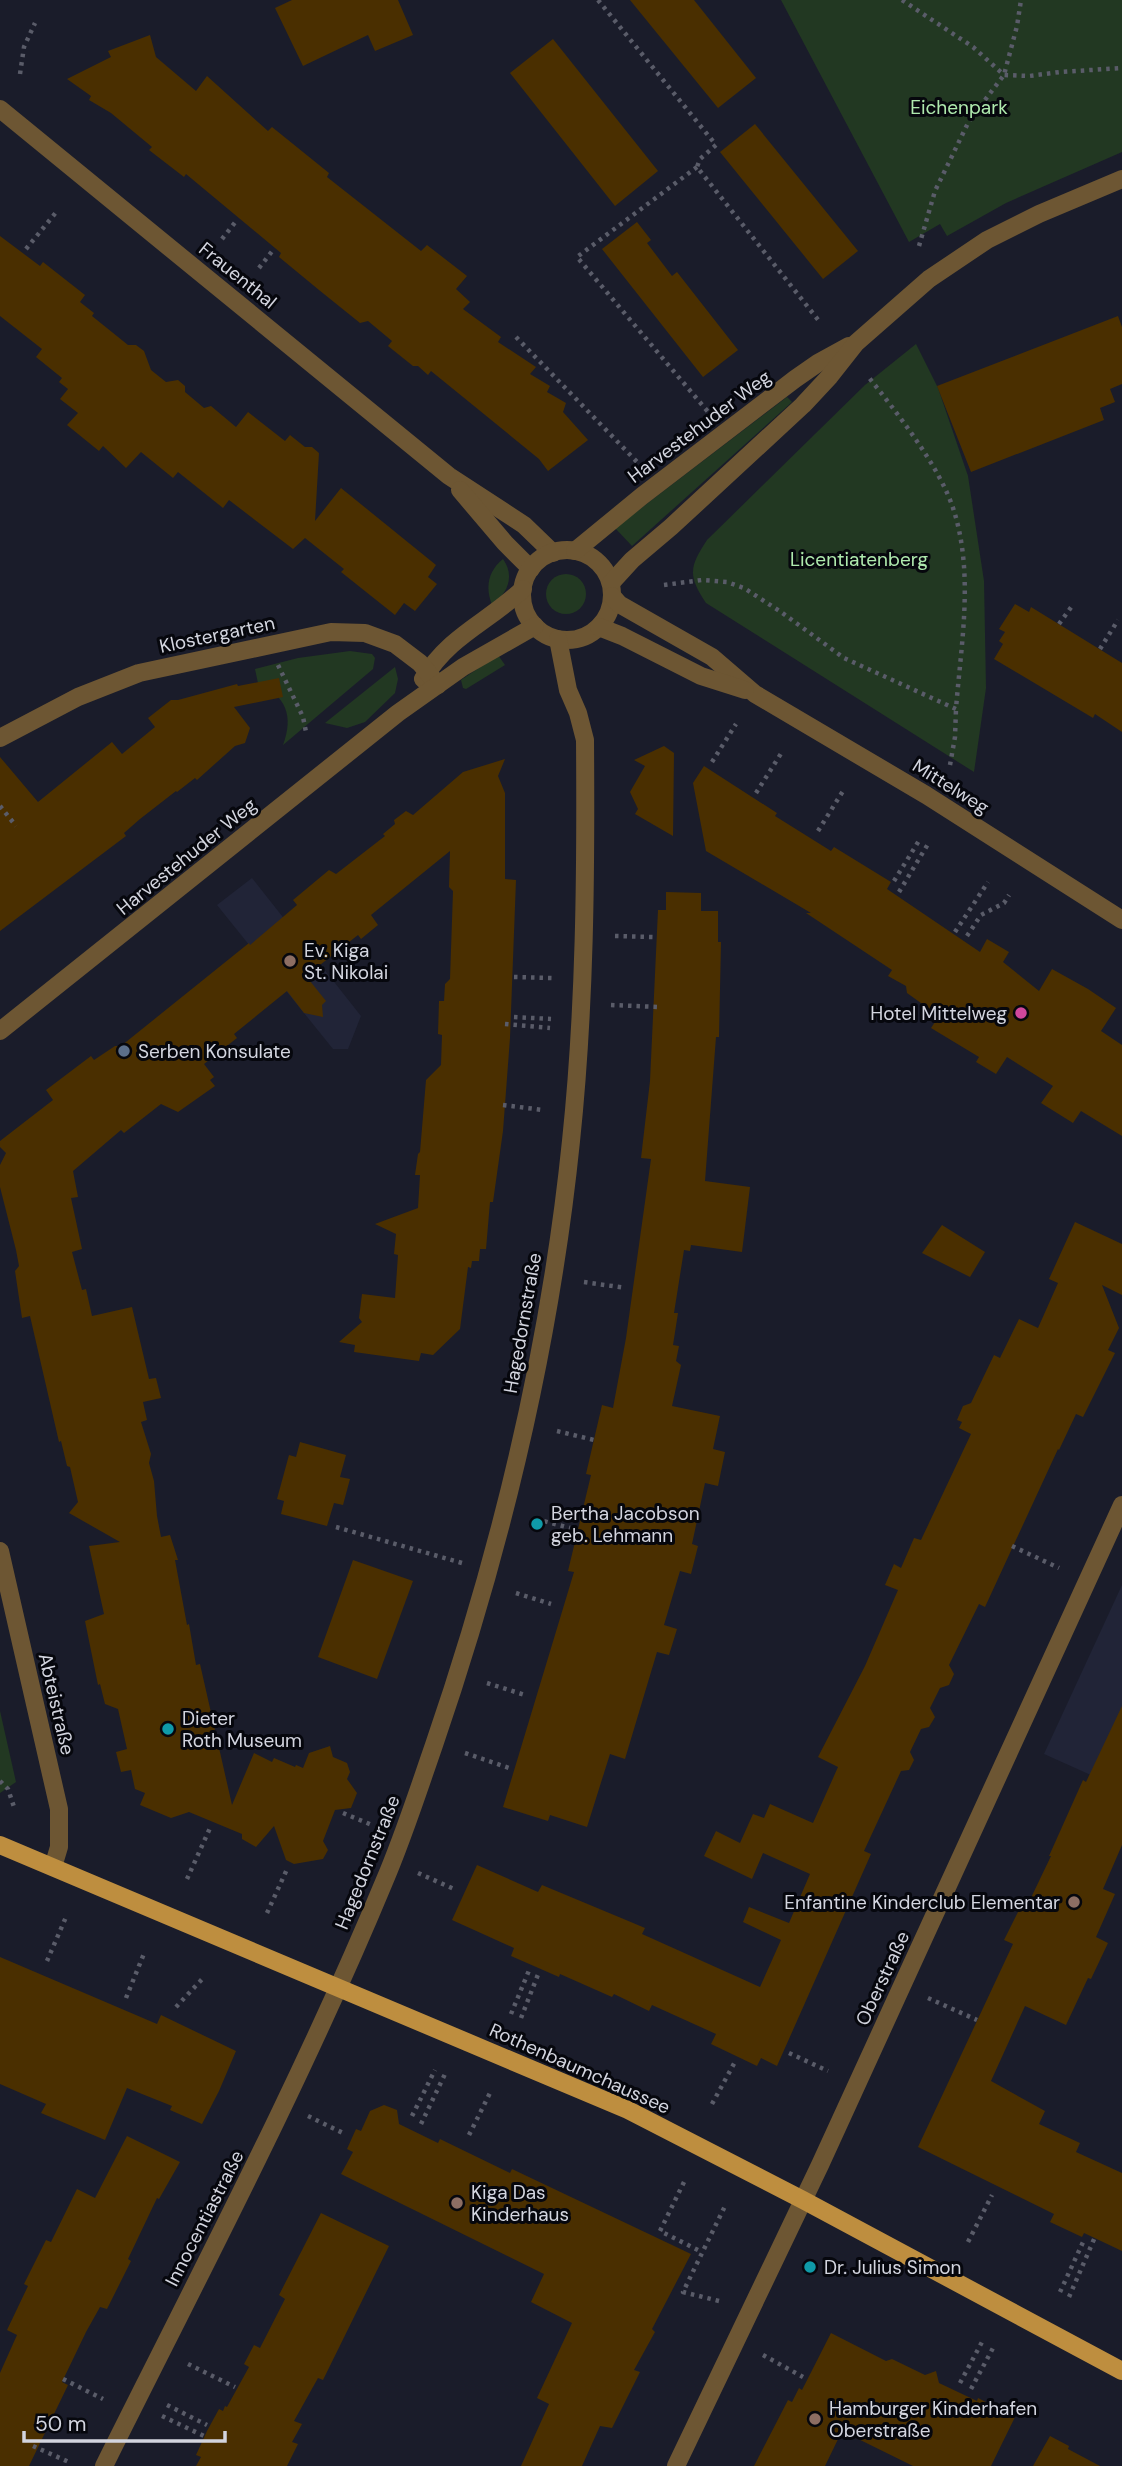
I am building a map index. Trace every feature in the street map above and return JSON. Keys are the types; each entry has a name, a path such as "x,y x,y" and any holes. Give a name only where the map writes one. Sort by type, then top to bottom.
{"main road":[{"name":"Rothenbaumchaussee","path":"0,1845 628,2110 803,2200 1122,2371"}],"street":[{"name":"Frauenthal","path":"0,109 449,476 524,525 553,553"},
{"name":"Harvestehuder Weg","path":"599,627 609,613 611,589 632,560 803,405 856,343 929,279 987,240 1039,214 1122,179"},
{"name":"Harvestehuder Weg","path":"575,551 795,379 856,343"},
{"name":"Frauenthal","path":"449,476 505,544 531,569"},
{"path":"531,569 541,559 553,553 575,551 598,563 611,589"},
{"name":"Harvestehuder Weg","path":"0,1031 398,713 433,678 460,636 506,605 523,589 531,569"},
{"path":"523,589 525,609 535,626 545,635 558,639 582,638 599,627"},
{"name":"Mittelweg","path":"611,589 619,604 712,657 755,694 926,795 1122,920"},
{"name":"Harvestehuder Weg","path":"433,678 473,661 535,626"},
{"name":"Mittelweg","path":"599,627 701,676 755,694"},
{"name":"Klostergarten","path":"0,738 78,697 139,673 331,632 365,633 380,637 406,651 433,678"},
{"name":"Hagedornstraße","path":"337,1987 385,1880 419,1790 467,1645 503,1517 535,1374 555,1259 571,1143 585,913 585,740 568,690 558,639"},
{"name":"Oberstraße","path":"677,2466 803,2200 1122,1505"},
{"name":"Abteistraße","path":"0,1551 60,1810 59,1847 52,1867"},
{"name":"Innocentiastraße","path":"104,2466 285,2102 337,1987"}],"path":[{"path":"598,0 716,145 700,159 697,167 578,257 709,413"},
{"path":"902,0 973,47 1004,75 1030,76 1122,68"},
{"path":"919,246 935,191 969,121 1004,75 1021,0"},
{"path":"20,74 24,47 35,23"},
{"path":"697,167 819,321"},
{"path":"26,249 58,210"},
{"path":"222,239 237,220"},
{"path":"258,268 274,250"},
{"path":"516,337 642,467"},
{"path":"867,375 925,454 954,510 961,542 965,579 955,737 950,765"},
{"path":"664,586 702,580 727,582 744,589 844,658 956,709"},
{"path":"1059,624 1072,606"},
{"path":"1100,649 1118,620"},
{"path":"275,659 303,718 306,732"},
{"path":"712,762 736,724"},
{"path":"756,793 782,752"},
{"path":"818,831 843,791"},
{"path":"0,806 16,826"},
{"path":"894,881 920,839"},
{"path":"899,892 928,844"},
{"path":"955,932 988,882"},
{"path":"967,936 981,915 1004,903 1009,895"},
{"path":"615,936 653,937"},
{"path":"514,977 552,978"},
{"path":"611,1005 658,1007"},
{"path":"514,1017 551,1019"},
{"path":"505,1024 550,1028"},
{"path":"503,1105 543,1110"},
{"path":"584,1282 626,1288"},
{"path":"557,1431 598,1441"},
{"path":"536,1519 570,1528"},
{"path":"336,1527 462,1563"},
{"path":"1012,1546 1059,1567"},
{"path":"516,1593 551,1604"},
{"path":"487,1683 525,1695"},
{"path":"465,1753 509,1768"},
{"path":"0,1781 8,1789 14,1807"},
{"path":"343,1813 372,1825"},
{"path":"187,1879 210,1828"},
{"path":"267,1913 288,1867"},
{"path":"418,1874 454,1889"},
{"path":"47,1961 66,1917"},
{"path":"126,1998 145,1951"},
{"path":"511,2014 530,1968"},
{"path":"521,2018 539,1972"},
{"path":"176,2007 205,1976"},
{"path":"928,1998 977,2021"},
{"path":"789,2053 828,2071"},
{"path":"712,2104 736,2060"},
{"path":"412,2116 435,2070"},
{"path":"421,2124 445,2074"},
{"path":"469,2135 490,2093"},
{"path":"308,2116 343,2133"},
{"path":"684,2182 660,2231 702,2252"},
{"path":"968,2242 992,2195"},
{"path":"719,2301 683,2292 726,2204"},
{"path":"1069,2297 1095,2237"},
{"path":"1060,2292 1084,2240"},
{"path":"960,2383 982,2342"},
{"path":"971,2389 993,2348"},
{"path":"762,2355 803,2377"},
{"path":"188,2364 235,2387"},
{"path":"63,2379 103,2399"},
{"path":"167,2406 207,2425"},
{"path":"162,2416 204,2437"},
{"path":"33,2446 71,2463"}],"shaded area":[{"name":"Ev. Kiga St. Nikolai","path":"252,878 361,1016 348,1049 333,1049 217,905"},
{"path":"1122,1585 1122,1789 1044,1754"}],"green space":[{"name":"Eichenpark","path":"781,0 1122,0 1122,152 1006,203 947,236 940,224 909,242"},
{"name":"Licentiatenberg","path":"916,344 938,388 968,476 984,581 986,688 974,772 706,603 693,578 694,564 707,540 865,385"},
{"path":"787,397 792,402 632,546 615,528"},
{"path":"503,559 509,572 508,584 492,605 489,580"},
{"path":"566,574 580,580 586,594 580,608 566,614 552,608 546,594 552,580"},
{"path":"350,651 372,654 375,658 373,669 283,745 288,725 285,708 275,694 258,683 255,669 298,658"},
{"path":"498,655 505,665 466,689 463,688 461,680"},
{"path":"395,667 398,679 395,693 365,722 347,728 325,723"},
{"path":"0,1711 16,1782 0,1793"}],"building":[{"path":"292,0 398,0 413,35 375,51 368,35 303,66 275,8"},
{"path":"630,0 694,0 756,78 718,108"},
{"path":"150,35 156,57 196,91 207,76 268,131 272,127 329,173 327,177 421,251 427,245 467,276 456,289 470,302 463,309 501,337 498,342 536,367 530,374 550,386 547,392 566,403 563,412 588,440 548,471 539,459 431,371 428,375 388,346 392,341 368,321 360,323 319,290 279,257 281,253 186,174 184,177 149,150 152,147 111,113 89,100 91,96 67,79 111,57 108,51"},
{"path":"553,39 658,171 615,206 510,73"},
{"path":"755,124 858,251 823,279 720,152"},
{"path":"637,222 651,240 647,243 672,276 677,272 738,350 703,377 602,249"},
{"path":"0,236 40,266 43,262 85,295 80,302 94,313 92,316 128,345 136,345 144,351 151,370 166,382 178,380 185,386 185,392 204,408 211,406 236,427 248,412 285,441 290,435 305,447 312,447 319,453 315,521 341,488 436,565 428,577 437,584 415,611 404,603 395,615 341,572 344,569 305,538 293,549 229,500 223,508 178,472 173,478 141,452 126,468 103,446 99,451 67,425 78,413 60,399 68,389 59,382 62,378 36,357 42,349 0,316"},
{"path":"1118,316 1122,327 1122,384 1110,389 1115,402 1100,408 1104,420 971,472 937,386"},
{"path":"1015,604 1029,612 1031,607 1122,663 1122,732 1095,714 1093,718 994,659 1003,644 999,641 1005,632 999,629"},
{"path":"279,678 283,697 234,707 250,728 245,743 235,746 197,780 195,778 176,791 124,833 126,836 0,931 0,757 38,802 112,742 122,754 155,727 148,718 171,700 237,684 238,686"},
{"path":"664,746 674,753 673,836 635,814 638,809 630,792 645,766 634,760"},
{"path":"505,759 498,776 505,793 505,879 516,880 510,1038 503,1131 493,1202 490,1202 486,1249 480,1249 479,1261 472,1261 471,1268 468,1267 460,1329 433,1355 421,1353 419,1361 354,1352 355,1345 339,1342 362,1322 359,1318 362,1294 395,1298 398,1255 394,1254 396,1234 375,1224 418,1208 420,1175 415,1175 420,1152 426,1080 441,1065 439,1001 444,1001 445,984 450,979 453,891 449,887 450,851 371,915 378,925 361,939 358,935 306,976 326,1001 322,1005 323,1017 304,1013 287,991 234,1034 237,1038 204,1064 214,1077 210,1080 215,1086 178,1112 161,1104 124,1133 121,1130 73,1171 78,1197 71,1198 82,1249 72,1252 82,1290 86,1289 92,1316 132,1307 149,1379 156,1378 161,1398 143,1402 147,1420 141,1422 151,1454 149,1463 154,1481 157,1516 161,1537 170,1535 178,1560 175,1560 187,1625 189,1624 196,1665 200,1664 232,1805 254,1753 272,1762 274,1758 303,1768 309,1753 330,1746 333,1757 347,1763 350,1772 347,1779 357,1793 351,1808 335,1810 323,1841 328,1850 323,1859 294,1864 286,1860 274,1826 256,1847 242,1839 242,1834 189,1812 171,1818 140,1805 145,1793 135,1789 131,1770 121,1772 116,1752 127,1749 118,1709 105,1704 100,1684 98,1685 85,1621 104,1614 89,1546 120,1542 69,1513 78,1502 70,1467 67,1466 61,1441 59,1442 30,1316 22,1318 15,1271 19,1266 0,1187 0,1165 6,1153 0,1147 0,1141 53,1100 46,1090 91,1056 94,1060 115,1046 121,1046 249,943 250,945 297,905 293,900 329,870 336,874 385,836 383,834 395,824 394,820 406,811 413,815 463,772"},
{"path":"704,766 831,851 834,847 891,882 887,889 980,952 987,939 1009,952 1003,962 1039,991 1052,969 1116,1008 1101,1031 1122,1045 1122,1136 1081,1111 1073,1123 1041,1103 1053,1086 1007,1057 996,1074 976,1062 979,1057 931,1028 939,1016 907,993 906,986 888,976 892,970 806,913 811,913 706,851 693,783"},
{"path":"666,892 701,893 701,911 718,911 718,942 721,942 719,1037 716,1037 705,1181 750,1187 742,1252 691,1245 690,1251 684,1250 674,1313 678,1313 673,1345 679,1346 676,1361 681,1365 672,1406 720,1416 713,1449 725,1452 718,1486 705,1483 692,1544 698,1546 691,1574 680,1571 664,1625 677,1629 669,1655 657,1652 625,1759 610,1754 587,1827 550,1815 548,1821 503,1807 574,1572 568,1571 591,1475 586,1474 602,1405 613,1408 626,1338 651,1159 641,1158 650,1081 658,910 666,910"},
{"path":"1075,1222 1122,1244 1122,1295 1102,1285 1119,1328 1108,1350 1115,1353 1083,1417 1076,1414 985,1607 979,1604 949,1665 954,1674 949,1685 940,1688 930,1708 935,1717 929,1727 921,1729 910,1752 914,1760 909,1770 901,1771 864,1851 871,1854 777,2066 761,2058 757,2066 711,2044 716,2034 652,2005 649,2011 614,1994 612,1997 511,1956 514,1948 452,1920 477,1865 538,1892 542,1885 645,1928 642,1934 760,1987 781,1940 743,1922 749,1907 789,1923 810,1874 763,1853 752,1879 704,1856 716,1831 740,1843 753,1814 764,1818 770,1804 813,1823 838,1767 818,1757 865,1666 898,1590 885,1585 894,1564 901,1568 914,1538 921,1540 971,1434 959,1428 962,1422 957,1420 963,1406 971,1403 994,1355 1000,1358 1019,1319 1038,1328 1058,1283 1049,1279"},
{"path":"942,1225 985,1252 970,1277 922,1253"},
{"path":"300,1442 346,1455 340,1477 350,1479 343,1505 334,1503 327,1526 281,1514 284,1501 277,1499 289,1455 296,1457"},
{"path":"353,1560 413,1581 377,1679 318,1657"},
{"path":"1122,1706 1122,1845 1103,1889 1115,1894 1096,1937 1108,1943 1066,2025 1025,2006 991,2081 1045,2111 1039,2124 1080,2143 1076,2152 1122,2173 1122,2251 1084,2233 1082,2237 1050,2222 1054,2214 918,2147 1013,1944 1004,1940 1023,1902 1028,1904 1083,1780 1086,1782"},
{"path":"0,1957 157,2024 161,2015 236,2051 202,2124 170,2110 172,2106 127,2088 105,2140 41,2113 46,2104 0,2084"},
{"path":"384,2105 397,2110 399,2124 438,2143 440,2139 510,2173 512,2169 691,2254 652,2329 655,2332 634,2370 640,2372 612,2428 600,2426 582,2466 521,2466 549,2404 537,2398 572,2323 531,2302 544,2274 341,2174 353,2152 347,2149 356,2129 361,2131 370,2111"},
{"path":"127,2136 180,2162 159,2199 157,2198 128,2259 131,2261 107,2309 100,2307 86,2332 62,2382 68,2385 29,2466 0,2466 0,2373 17,2335 7,2330 28,2286 24,2284 46,2240 51,2242 77,2189 95,2198"},
{"path":"321,2213 389,2246 323,2380 318,2378 294,2421 302,2424 292,2442 298,2444 287,2466 196,2466 201,2457 196,2455 207,2431 219,2409 223,2411 225,2406 227,2407 249,2367 244,2364 254,2345 260,2348 285,2299 279,2295"},
{"path":"831,2333 886,2361 892,2359 925,2375 936,2371 939,2383 977,2401 978,2398 1015,2417 991,2466 913,2466 842,2431 825,2466 754,2466 788,2400 792,2402 799,2388 802,2390"},
{"path":"1050,2436 1069,2446 1068,2449 1100,2466 1033,2466"}],"place":[{"name":"Ev. Kiga St. Nikolai","path":"290,961"},
{"name":"Hotel Mittelweg","path":"1021,1013"},
{"name":"Serben Konsulate","path":"124,1051"},
{"name":"Bertha Jacobson geb. Lehmann","path":"537,1524"},
{"name":"Dieter Roth Museum","path":"168,1729"},
{"name":"Enfantine Kinderclub Elementar","path":"1074,1902"},
{"name":"Kiga Das Kinderhaus","path":"457,2203"},
{"name":"Dr. Julius Simon","path":"810,2267"},
{"name":"Hamburger Kinderhafen Oberstraße","path":"815,2419"}]}
